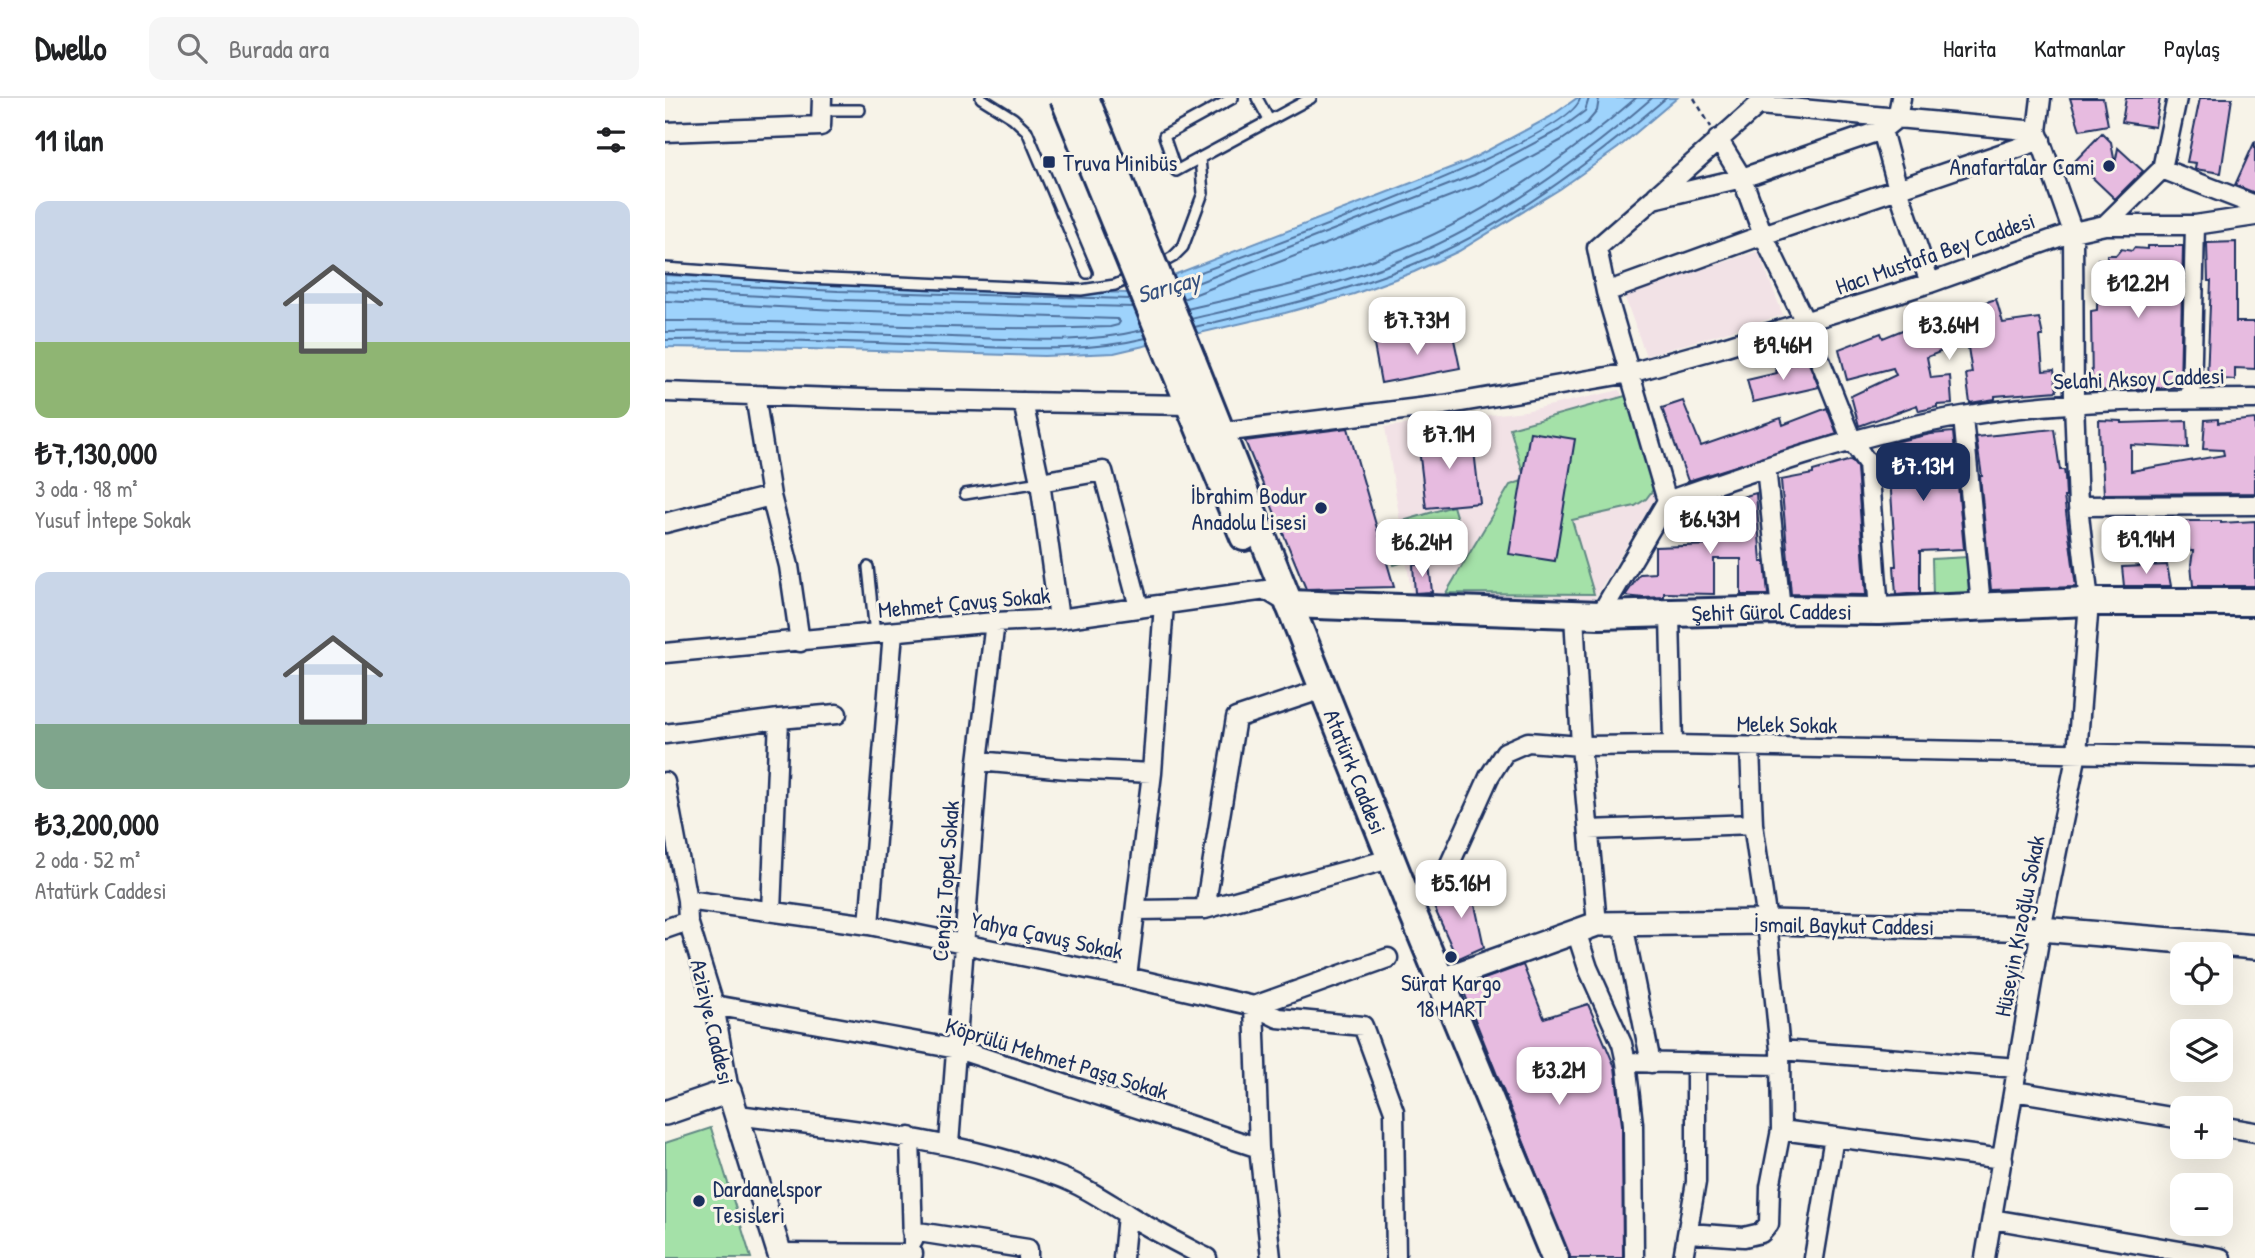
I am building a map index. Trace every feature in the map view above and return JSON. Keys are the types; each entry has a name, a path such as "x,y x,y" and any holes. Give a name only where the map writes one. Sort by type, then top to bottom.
{"main road":[{"path":"1064,98 1183,364"},
{"path":"1085,98 1183,364"},
{"name":"Atatürk Caddesi","path":"1183,364 1189,405 1311,693 1537,1258"},
{"name":"Atatürk Caddesi","path":"1183,364 1222,432 1409,904 1555,1258"},
{"name":"Şehit Gürol Caddesi","path":"1289,604 1587,615 1670,615 1781,610 1879,611 2089,602 2255,602"}],"street":[{"path":"1653,199 1742,178 1882,130 1897,118 1901,98"},
{"path":"2039,135 2042,98"},
{"path":"2105,225 2162,169 2177,98"},
{"path":"1634,1258 1633,1124 1626,1062 1622,1044 1588,968 1586,927 1589,830 1581,746 1587,615 1667,501 1606,292 1597,248 1763,101 2039,135"},
{"path":"665,132 821,125 822,104"},
{"path":"1882,130 1898,189 1930,283"},
{"path":"1606,292 1898,189 2039,135"},
{"name":"Hüseyin Kızoğlu Sokak","path":"1985,1258 2041,929 2077,753 2089,602 2078,506 2074,402 2073,232 2039,135"},
{"path":"1718,139 1742,178 1763,235 1805,322 1852,441 1868,464 1879,611"},
{"path":"2162,169 2255,205"},
{"name":"Hacı Mustafa Bey Caddesi","path":"1222,432 1444,405 1630,373 1930,283 2073,232 2105,225 2196,225 2255,216"},
{"path":"2191,399 2196,225"},
{"path":"665,392 1189,405"},
{"path":"755,395 771,496 789,566 800,642"},
{"name":"Selahi Aksoy Caddesi","path":"1667,501 1852,441 1963,416 2074,402 2255,399"},
{"path":"1023,402 1040,482 1059,619"},
{"path":"1963,416 1981,605"},
{"path":"1766,467 1781,610"},
{"path":"1040,482 1103,471 1139,607"},
{"path":"665,523 771,496"},
{"path":"2078,506 2255,505"},
{"path":"1266,590 1289,604"},
{"name":"Mehmet Çavuş Sokak","path":"665,653 995,622 1059,619 1266,590"},
{"path":"1127,977 1153,773 1164,604"},
{"path":"1670,615 1673,745"},
{"name":"Cengiz Topel Sokak","path":"949,1144 978,761 995,622"},
{"path":"869,925 884,633"},
{"path":"1205,909 1236,718 1311,693"},
{"path":"665,734 837,714"},
{"path":"771,911 779,719"},
{"name":"Melek Sokak","path":"1409,904 1439,887 1489,777 1505,752 1528,742 1581,746 1673,745 2255,757"},
{"path":"1689,1233 1744,1237 1761,1233 1769,1224 1770,1187 1781,1130 1780,1058 1767,922 1753,824 1750,748"},
{"path":"978,761 1153,773"},
{"name":"Aziziye Caddesi","path":"665,782 687,900 688,920 714,1005 722,1093 777,1256"},
{"path":"1589,830 1753,824"},
{"path":"1136,910 1205,909 1379,862"},
{"name":"Yahya Çavuş Sokak","path":"687,900 869,925 1127,977 1254,1006 1278,1018 1363,1026 1394,1111 1397,1258"},
{"path":"665,929 688,920"},
{"name":"İsmail Baykut Caddesi","path":"1441,979 1586,927 1623,923 1767,922 2041,929 2255,947"},
{"path":"1623,923 1651,1063"},
{"path":"1271,1258 1259,1148 1254,1006 1388,958"},
{"name":"Köprülü Mehmet Paşa Sokak","path":"714,1005 957,1049 1259,1148"},
{"path":"1626,1062 1696,1063 1780,1058 2018,1068"},
{"path":"1683,1258 1696,1182 1696,1063"},
{"path":"2014,1091 2170,1117"},
{"path":"665,1113 722,1093"},
{"name":"Aziziye Caddesi","path":"722,1093 737,1115 777,1256"},
{"path":"737,1115 949,1144 1058,1176 1101,1197 1127,1215 1207,1258"},
{"path":"2233,1128 2255,1132"},
{"path":"1781,1130 2003,1159"},
{"path":"777,1256 913,1256 910,1137"},
{"path":"1814,1258 1834,1137"},
{"path":"1123,1258 1127,1215"},
{"path":"1992,1219 2221,1258"},
{"path":"912,1231 1028,1250 1028,1258"}],"lane":[{"path":"981,98 1013,118 1027,131 1087,273"},
{"path":"1233,98 1164,136 1176,171 1311,98"},
{"path":"1257,98 1269,120"},
{"path":"822,104 860,110"},
{"path":"665,268 806,278 1081,290 1115,285 1161,264 1183,247 1203,193 1201,158"},
{"path":"965,494 1040,482"},
{"path":"869,567 884,633"}],"path":[{"path":"1694,98 1718,139"}],"shaded area":[{"path":"1758,251 1783,315 1646,356 1624,295"},
{"path":"1620,390 1657,495 1593,601 1412,597 1385,427 1525,411"}],"green space":[{"path":"1629,395 1658,483 1646,499 1635,506 1572,520 1594,594 1446,593 1510,485 1525,480 1510,428"},
{"path":"1453,506 1464,543 1394,565 1383,527"},
{"path":"1968,557 1969,595 1933,597 1932,559"},
{"name":"Dardanelspor Tesisleri","path":"711,1128 751,1258 665,1258 665,1143"}],"water":[{"name":"Sarıçay","path":"1577,98 1677,98 1618,148 1560,189 1459,251 1414,272 1354,294 1285,313 1114,353 1044,356 665,347 665,275 838,284 1127,293 1468,161 1550,117"}],"building":[{"path":"2070,98 2103,98 2108,125 2080,130"},
{"path":"2126,98 2160,98 2155,127 2122,122"},
{"path":"2200,98 2232,98 2221,173 2195,169 2196,163 2187,162"},
{"name":"Anafartalar Cami","path":"2102,133 2111,142 2115,164 2118,148 2143,171 2115,199 2075,161"},
{"path":"2255,141 2255,193 2235,185"},
{"path":"2236,242 2236,322 2255,322 2255,369 2235,368 2235,380 2207,378 2211,281 2208,281 2207,243"},
{"path":"2147,246 2183,246 2180,387 2092,391 2091,311 2097,310 2098,259 2107,260 2107,255 2116,255 2121,249 2132,251 2134,248 2147,249"},
{"path":"1996,299 2003,323 2039,318 2043,336 2040,336 2043,371 2054,370 2057,391 1995,396 1995,399 1970,403 1966,374 1972,373 1967,341 1927,357 1931,378 1950,376 1952,404 1937,405 1919,411 1917,405 1859,426 1851,396 1896,375 1893,368 1847,380 1839,349 1881,333 1883,338 1937,316"},
{"path":"1452,330 1460,368 1381,383 1374,345"},
{"path":"1808,361 1819,387 1753,402 1747,380 1777,373 1775,367"},
{"path":"1683,401 1701,446 1781,418 1783,425 1827,408 1837,434 1688,481 1662,408"},
{"path":"2218,419 2218,423 2255,419 2255,493 2104,494 2099,420 2122,423 2187,421 2188,448 2131,445 2131,471 2224,455 2223,450 2203,449 2205,420"},
{"name":"İbrahim Bodur Anadolu Lisesi","path":"1348,428 1394,587 1306,589 1245,441"},
{"path":"2054,429 2060,470 2064,470 2065,476 2064,497 2076,587 1991,590 1982,476 1976,437"},
{"path":"1530,432 1575,439 1555,561 1509,554"},
{"path":"1953,432 1964,549 1920,551 1920,593 1896,595 1889,462 1885,462 1885,444"},
{"path":"1472,433 1480,503 1426,508 1418,440"},
{"path":"1851,460 1857,468 1866,595 1791,594 1781,480 1813,474 1813,471"},
{"path":"1756,493 1761,562 1765,562 1768,595 1741,595 1741,559 1714,559 1714,594 1664,593 1664,597 1644,598 1625,596 1640,574 1655,573 1655,547 1712,545 1705,507"},
{"path":"2174,519 2221,523 2255,521 2255,586 2193,586 2193,551 2190,551 2188,543 2164,545 2165,549 2109,544 2105,528 2134,522"},
{"path":"1429,564 1432,592 1415,593 1413,565"},
{"path":"2167,565 2171,586 2124,586 2122,567"},
{"path":"1461,877 1470,882 1484,947 1457,959 1434,907 1448,897"},
{"path":"1523,965 1544,1018 1588,1004 1615,1067 1622,1125 1623,1258 1570,1258 1462,987"}],"place":[{"name":"Truva Minibüs","path":"1049,162"},
{"name":"Anafartalar Cami","path":"2109,166"},
{"name":"İbrahim Bodur Anadolu Lisesi","path":"1321,508"},
{"name":"Sürat Kargo 18 MART","path":"1451,957"},
{"name":"Dardanelspor Tesisleri","path":"699,1201"}]}
